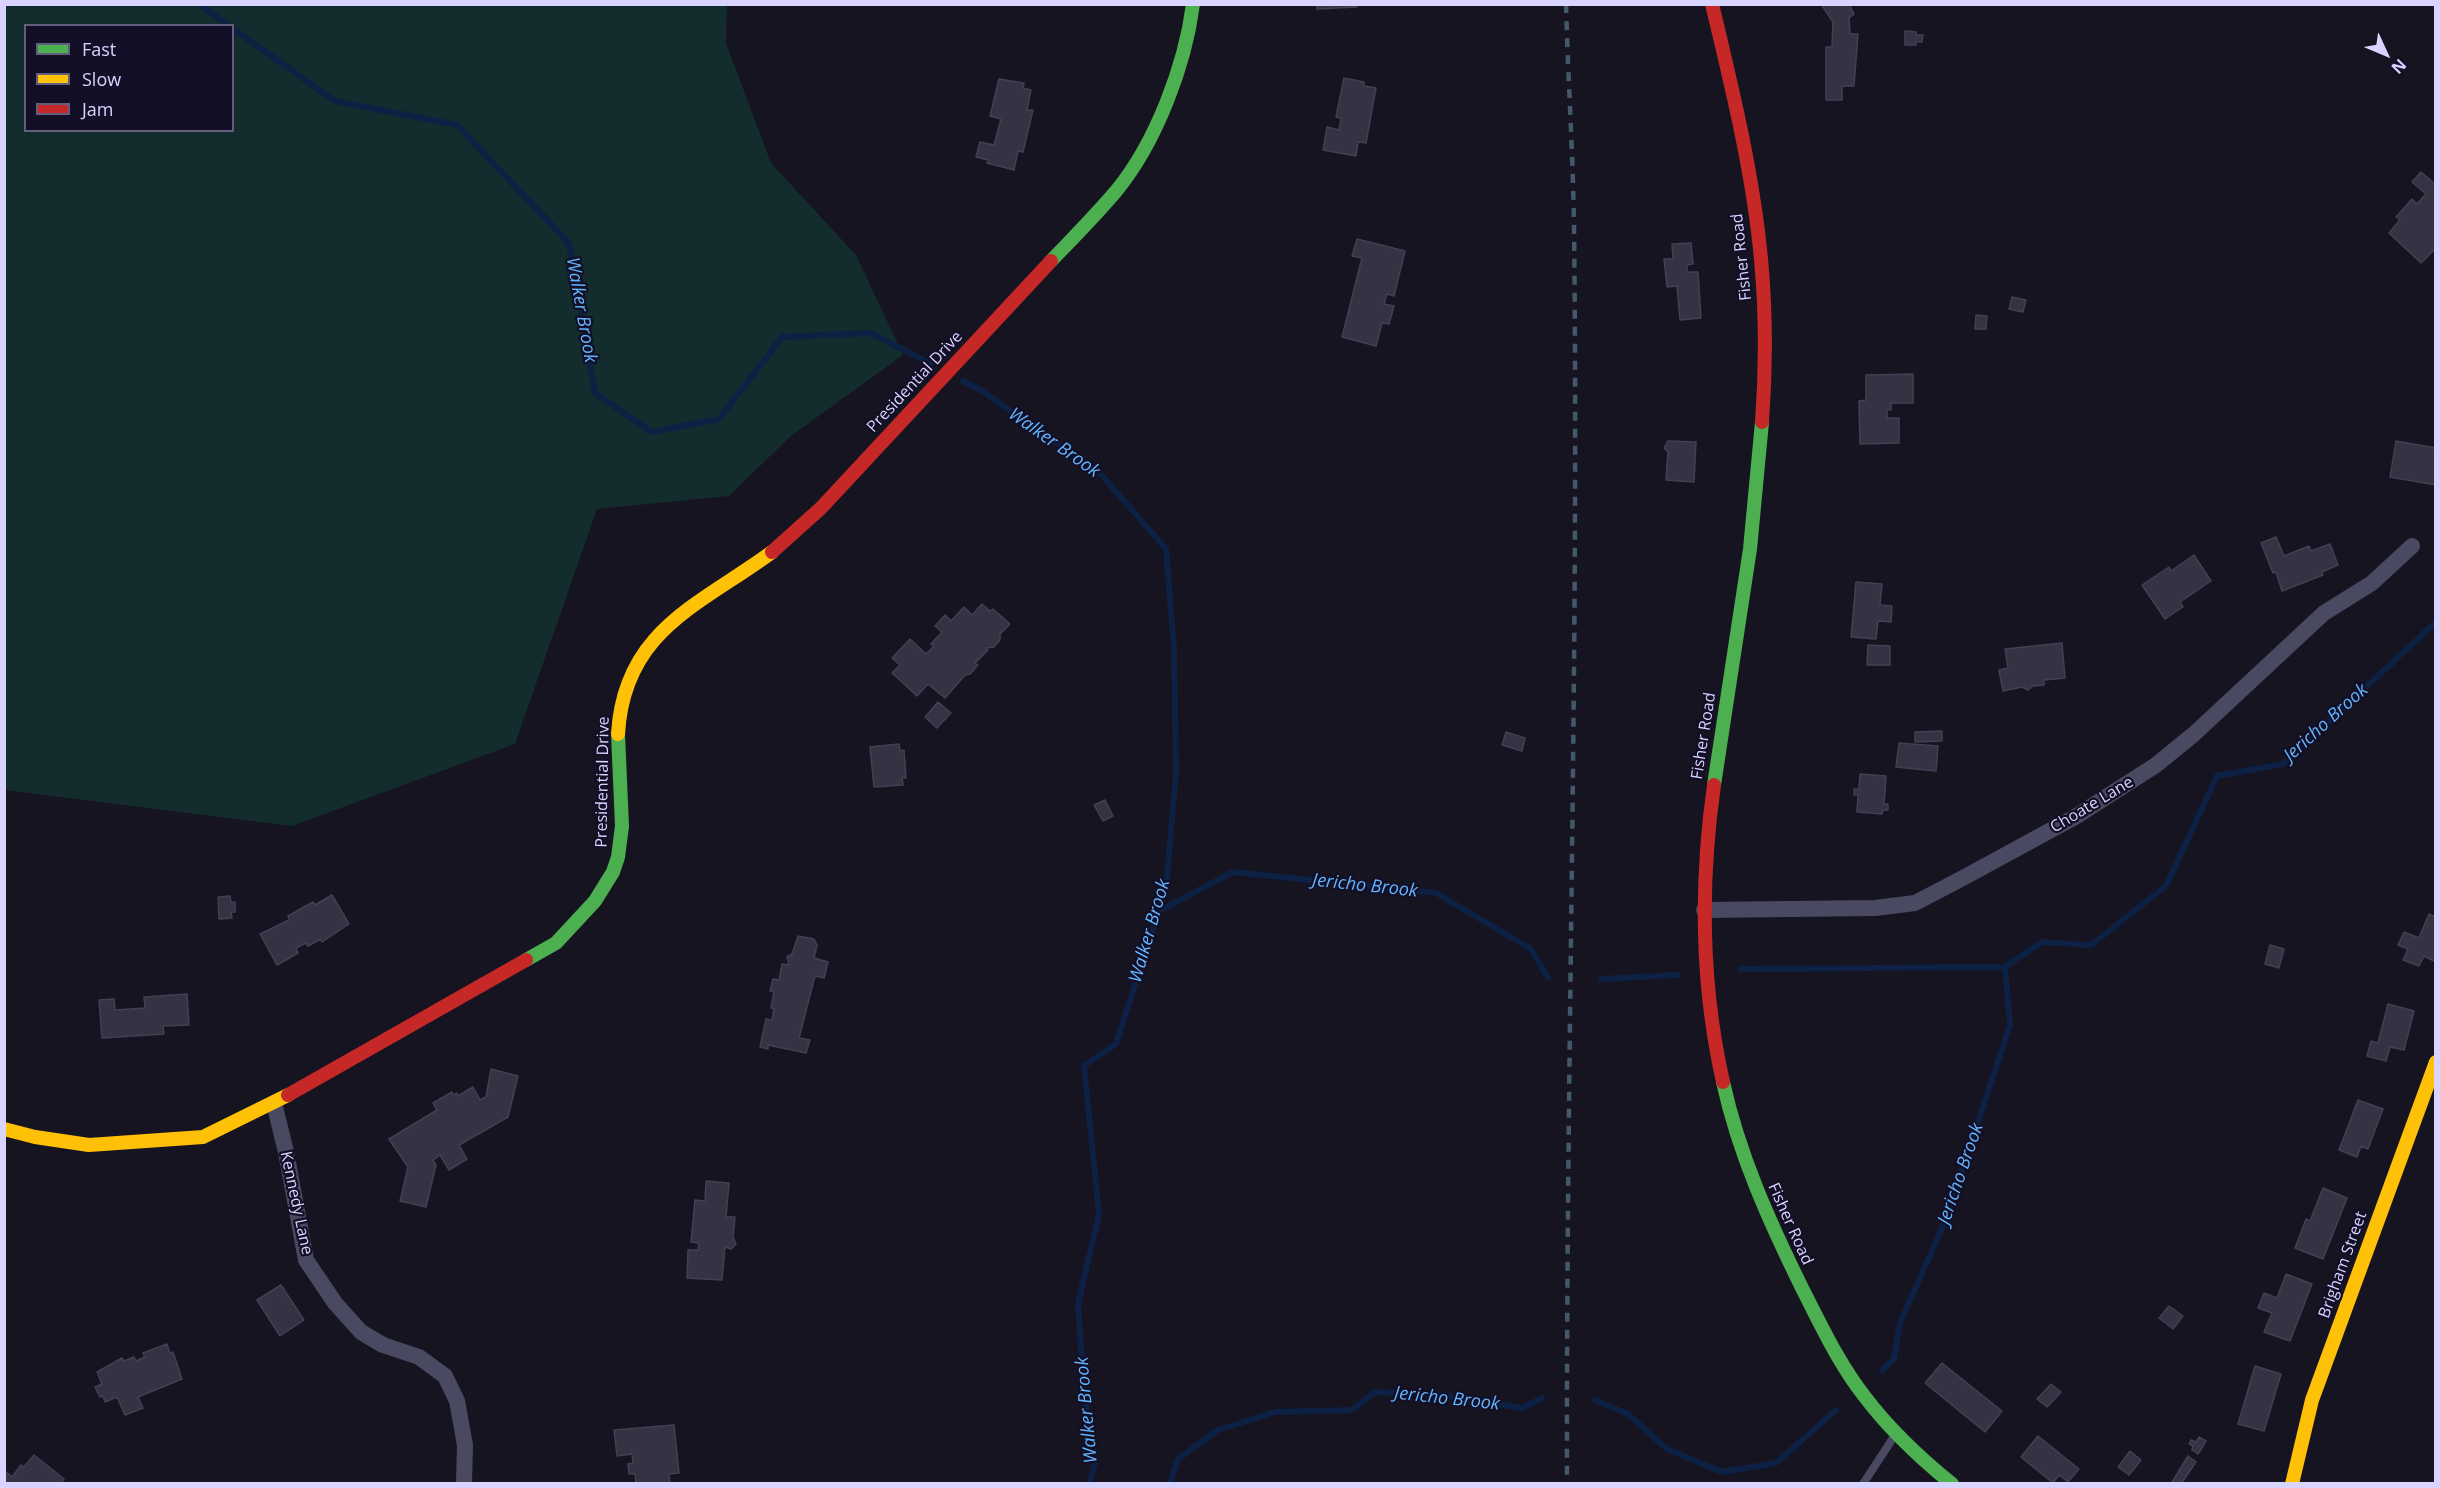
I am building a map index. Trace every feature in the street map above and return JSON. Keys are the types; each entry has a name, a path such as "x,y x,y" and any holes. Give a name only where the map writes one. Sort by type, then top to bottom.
{"street":[{"name":"Presidential Drive","path":"4,1129 35,1137 89,1145 203,1137 274,1103 556,943 594,905 613,874 621,849 622,816 618,743 622,700 635,669 654,636 675,615 774,551 821,508 1116,191 1137,164 1163,114 1184,45 1193,4"},
{"name":"Fisher Road","path":"1712,4 1747,157 1762,266 1765,343 1761,441 1741,610 1712,788 1704,910 1706,975 1716,1052 1729,1113 1755,1186 1784,1254 1851,1381 1895,1434 1952,1484"},
{"name":"Choate Lane","path":"1704,910 1875,908 1915,903 2075,817 2156,765 2202,727 2325,613 2372,583 2412,546"},
{"name":"Brigham Street","path":"2292,1484 2312,1400 2436,1062"},
{"name":"Kennedy Lane","path":"274,1103 306,1260 335,1303 361,1332 383,1345 419,1357 445,1376 457,1401 465,1446 464,1484"}],"lane":[{"path":"1863,1484 1895,1434"}],"green space":[{"path":"5,4 727,5 726,43 771,163 856,255 903,355 791,436 729,496 597,509 515,744 292,826 5,790"}],"building":[{"path":"1317,4 1357,4 1357,7 1317,9"},
{"path":"1821,4 1849,4 1854,14 1849,18 1850,34 1858,34 1854,86 1842,86 1842,100 1826,100 1826,47 1832,47 1833,22"},
{"path":"1905,31 1923,35 1922,42 1916,42 1916,45 1905,45"},
{"path":"1344,78 1364,82 1364,86 1376,88 1366,143 1358,142 1356,156 1323,150 1327,127 1339,130 1341,118 1336,117"},
{"path":"999,79 1024,83 1023,88 1031,90 1027,110 1033,110 1023,152 1018,151 1014,170 987,163 988,160 976,157 980,142 994,145 1001,119 990,116"},
{"path":"2421,172 2436,185 2436,248 2421,263 2389,233 2400,220 2396,217 2412,199 2417,204 2426,194 2412,182"},
{"path":"1357,239 1405,251 1394,296 1387,294 1384,304 1394,306 1389,324 1382,323 1376,346 1342,337 1362,258 1352,256"},
{"path":"1691,243 1693,264 1687,265 1687,272 1698,272 1701,318 1680,320 1677,286 1667,287 1664,259 1673,259 1672,244"},
{"path":"2012,297 2026,300 2023,312 2009,309"},
{"path":"1976,315 1987,316 1986,329 1975,329"},
{"path":"1913,374 1913,403 1891,403 1891,410 1887,410 1887,418 1899,418 1899,443 1860,444 1859,401 1866,400 1866,375"},
{"path":"1668,441 1696,442 1694,482 1666,480 1668,452 1664,448"},
{"path":"2396,441 2436,448 2436,485 2390,477"},
{"path":"2276,537 2284,556 2309,546 2311,551 2330,544 2338,565 2322,572 2323,575 2282,591 2276,572 2273,573 2261,543"},
{"path":"2194,555 2211,581 2180,602 2183,607 2165,619 2142,585 2169,567 2171,571"},
{"path":"1856,582 1882,584 1880,605 1892,606 1891,622 1878,621 1876,639 1851,637"},
{"path":"982,604 990,611 993,609 1010,624 1000,634 1000,640 994,647 986,648 988,650 975,663 978,665 970,674 965,675 945,698 928,684 917,696 892,673 900,665 892,658 910,639 926,654 934,646 931,644 942,632 935,626 945,615 951,621 964,607 972,615"},
{"path":"2062,643 2065,678 2044,680 2044,685 2033,686 2028,690 2022,687 2003,691 1999,670 2008,668 2005,649"},
{"path":"1868,645 1890,646 1890,665 1867,665"},
{"path":"938,702 951,713 937,728 925,717"},
{"path":"1942,731 1942,741 1915,742 1915,732"},
{"path":"1506,732 1525,738 1522,751 1502,745"},
{"path":"1899,743 1938,746 1936,771 1896,767"},
{"path":"899,744 900,751 904,750 906,778 902,778 903,785 874,787 870,747"},
{"path":"1860,774 1886,776 1884,804 1888,804 1888,810 1883,810 1882,814 1857,812 1858,795 1854,795 1854,789 1859,789"},
{"path":"1105,800 1113,816 1103,821 1094,805"},
{"path":"332,895 349,924 322,942 321,939 308,946 306,943 296,948 298,953 277,965 260,934 289,920 288,916 313,902 315,905"},
{"path":"230,896 231,902 235,902 235,912 231,912 232,918 219,919 218,897"},
{"path":"2429,914 2436,917 2436,962 2424,956 2419,966 2403,960 2408,949 2398,945 2404,932 2419,938"},
{"path":"798,936 814,939 817,945 814,958 828,962 824,978 815,976 799,1038 810,1040 806,1053 768,1045 768,1049 760,1047 766,1019 772,1020 774,1009 771,1008 774,992 770,991 773,979 779,980 782,964 789,965 787,957 792,954"},
{"path":"2270,945 2284,949 2279,968 2265,964"},
{"path":"187,994 189,1025 163,1026 164,1034 102,1038 99,1000 114,999 115,1010 145,1008 144,997"},
{"path":"2388,1004 2414,1011 2404,1050 2390,1047 2386,1061 2367,1056 2371,1041 2378,1043"},
{"path":"491,1069 518,1076 508,1117 459,1145 467,1159 449,1170 440,1155 433,1160 436,1165 426,1207 400,1201 408,1167 389,1139 437,1110 433,1103 452,1092 453,1095 457,1093 458,1096 473,1087 480,1100 486,1097"},
{"path":"2358,1100 2383,1109 2368,1149 2361,1146 2357,1157 2339,1150"},
{"path":"706,1181 729,1183 726,1217 735,1217 733,1237 736,1244 731,1249 725,1247 722,1280 687,1278 688,1250 698,1250 699,1243 691,1242 695,1200 705,1201"},
{"path":"2323,1188 2347,1198 2323,1259 2295,1248 2306,1219 2310,1221"},
{"path":"2286,1274 2312,1284 2290,1341 2264,1332 2272,1313 2258,1308 2264,1293 2277,1298"},
{"path":"281,1285 304,1320 280,1336 257,1300"},
{"path":"2169,1306 2183,1316 2173,1329 2159,1318"},
{"path":"167,1344 170,1353 173,1352 182,1379 138,1397 143,1408 125,1415 117,1397 105,1402 103,1396 100,1397 95,1387 102,1384 97,1372 122,1358 124,1361 134,1357 136,1361 145,1357 143,1353"},
{"path":"1942,1363 2002,1411 1985,1432 1925,1383"},
{"path":"2255,1366 2281,1374 2264,1431 2238,1424"},
{"path":"2051,1384 2061,1392 2047,1407 2037,1399"},
{"path":"674,1425 679,1473 669,1474 670,1484 636,1484 635,1474 629,1474 628,1464 633,1463 632,1454 617,1456 614,1430"},
{"path":"2038,1436 2079,1469 2068,1482 2059,1475 2053,1483 2021,1457"},
{"path":"2199,1437 2206,1441 2198,1454 2189,1444 2191,1440 2196,1442"},
{"path":"2130,1451 2141,1460 2129,1475 2118,1467"},
{"path":"34,1455 64,1479 61,1484 4,1484 5,1471 12,1477 21,1465 24,1467"},
{"path":"2188,1456 2196,1462 2181,1484 2171,1484"}],"waterway":[{"name":"Walker Brook","path":"199,4 226,24"},
{"name":"Walker Brook","path":"234,29 335,101 457,125 569,243 595,393 652,432 719,419 782,337 871,333 931,364"},
{"name":"Walker Brook","path":"963,381 982,391 1099,472 1166,549 1174,649 1176,773 1166,888 1116,1044 1084,1066 1099,1214 1078,1304 1084,1392 1095,1464 1089,1484"},
{"name":"Jericho Brook","path":"1882,1370 1894,1359 1900,1323 1946,1219 2010,1025 2005,967 2042,942 2091,945 2166,886 2217,776 2283,764 2436,622"},
{"name":"Jericho Brook","path":"1159,911 1233,872 1436,893 1531,949 1548,978"},
{"name":"Jericho Brook","path":"1741,969 2005,967"},
{"name":"Jericho Brook","path":"1601,979 1677,975"},
{"name":"Jericho Brook","path":"1170,1484 1178,1459 1218,1430 1275,1412 1352,1410 1375,1392 1435,1394 1522,1408 1542,1398"},
{"name":"Jericho Brook","path":"1595,1400 1628,1414 1667,1449 1722,1472 1776,1463 1836,1410"}],"railway":[{"path":"1566,4 1573,199 1575,384 1567,1484"}],"traffic: fast":[{"path":"1051,261 1117,190 1144,149 1167,102 1176,77 1193,4"},
{"path":"1714,785 1750,549 1762,422"},
{"path":"526,960 556,943 595,901 613,872 618,857 622,826 618,734"},
{"path":"1723,1082 1738,1136 1767,1214 1839,1358 1885,1421 1917,1454 1952,1484"}],"traffic: slow":[{"path":"618,734 623,698 634,669 650,645 693,605 772,552"},
{"path":"2292,1484 2312,1400 2436,1062"},
{"path":"4,1129 35,1137 89,1145 203,1137 288,1095"}],"traffic: jam":[{"path":"1712,4 1741,131 1757,227 1765,320 1762,422"},
{"path":"772,552 821,508 1051,261"},
{"path":"1714,785 1706,859 1705,934 1710,1008 1723,1082"},
{"path":"288,1095 526,960"}]}
